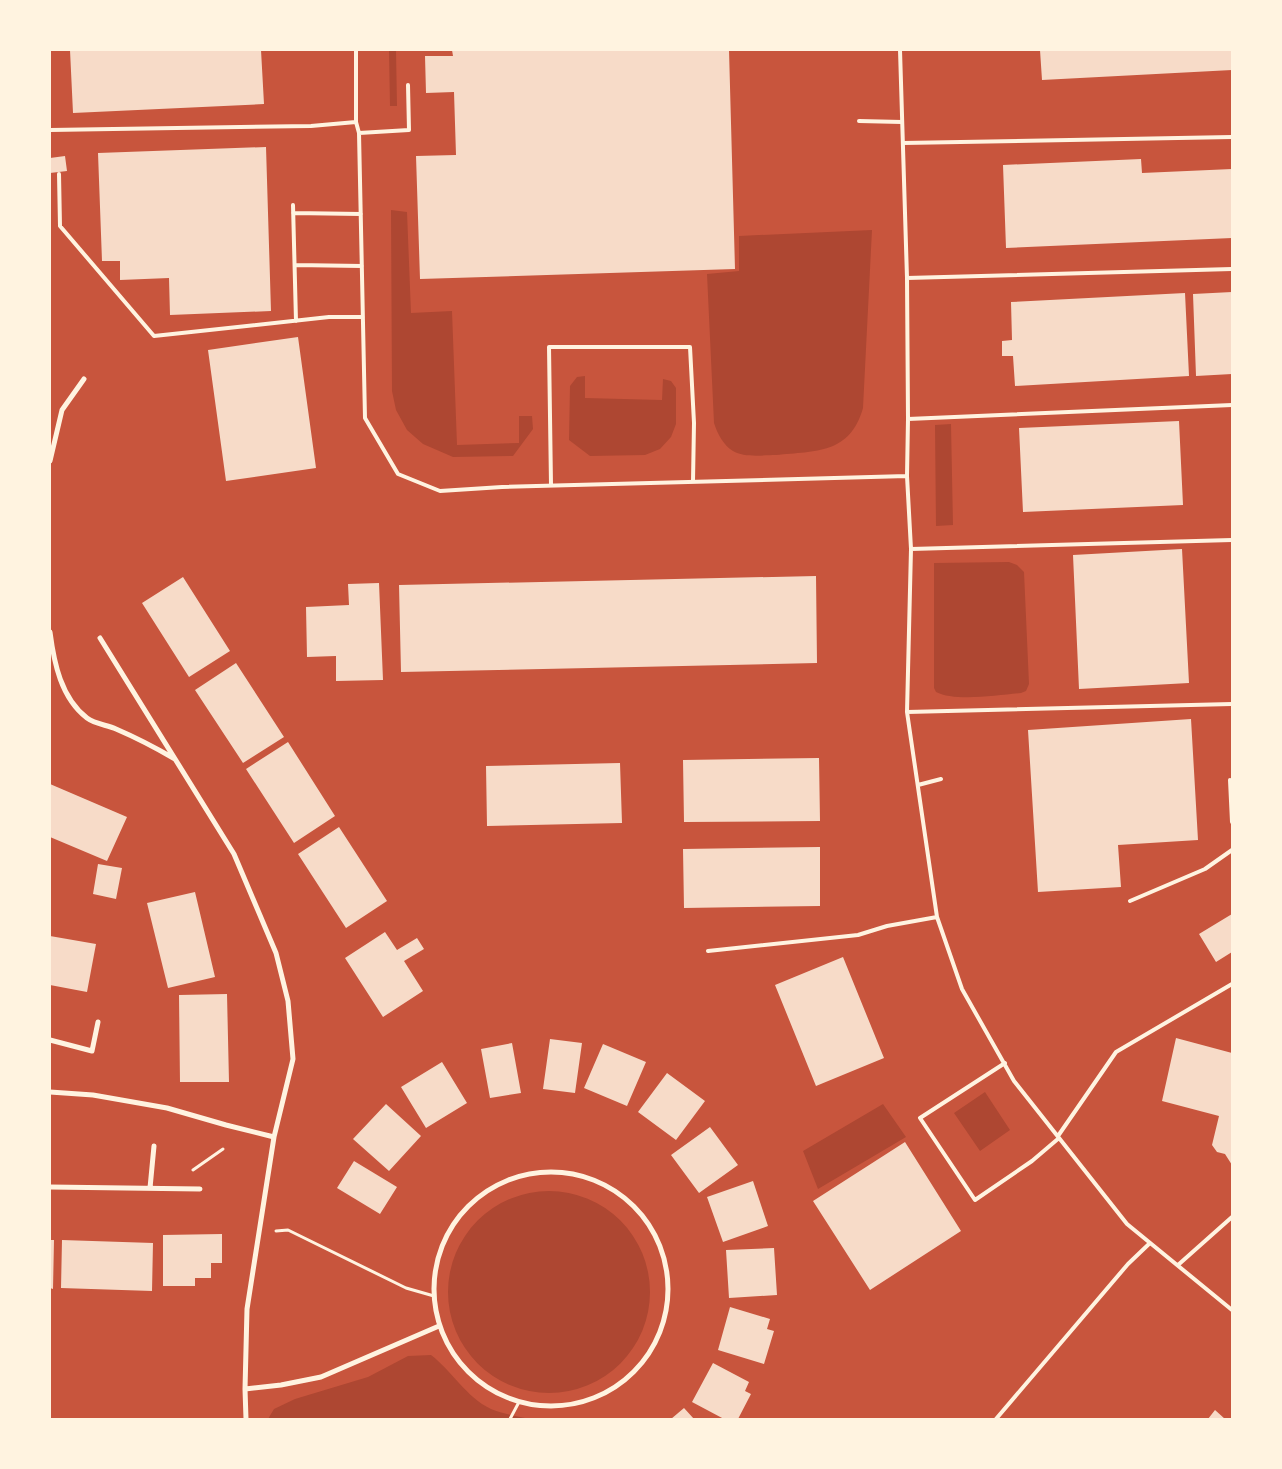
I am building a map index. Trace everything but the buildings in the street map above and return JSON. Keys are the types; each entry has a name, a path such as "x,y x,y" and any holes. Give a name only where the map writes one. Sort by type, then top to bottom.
{"street":[{"path":"50,460 62,410 84,379"},
{"path":"50,632 53,653 64,691 76,706 89,719 144,741 175,759"},
{"path":"100,638 234,854 276,953 288,1001 293,1059 274,1137 247,1310 246,1419"},
{"path":"50,1040 92,1051 98,1022"},
{"path":"50,1092 93,1095 167,1108 274,1137"},
{"path":"150,1188 154,1146"},
{"path":"545,1172 582,1176 616,1191 643,1216 661,1248 668,1284 664,1320 649,1354 624,1381 592,1400 556,1407 519,1402 493,1391 470,1374 452,1352 439,1326 434,1296 438,1259 452,1226 477,1198 509,1179 545,1172"},
{"path":"50,1187 200,1188"},
{"path":"245,1389 281,1385 321,1377 439,1326"}],"lane":[{"path":"356,50 356,122 359,133 365,418 398,474 440,491 502,486 907,476"},
{"path":"900,50 907,278 907,476 911,549 907,712 937,917 962,989 1014,1081 1128,1224 1232,1310"},
{"path":"359,133 409,130 408,85"},
{"path":"859,121 902,122"},
{"path":"50,130 312,126 356,122"},
{"path":"903,143 1232,137"},
{"path":"59,174 60,226 154,336 296,320 329,317 363,317"},
{"path":"293,205 296,320"},
{"path":"293,212 361,214"},
{"path":"295,265 362,266"},
{"path":"907,278 1232,269"},
{"path":"551,485 549,347 690,347 694,423 693,481"},
{"path":"908,419 1232,405"},
{"path":"911,549 1232,540"},
{"path":"907,712 1232,704"},
{"path":"918,785 941,779"},
{"path":"1230,780 1232,822"},
{"path":"1130,901 1205,869 1232,850"},
{"path":"708,952 858,935 887,926 937,917"},
{"path":"1004,1063 920,1118 975,1200 1032,1161 1058,1137 1116,1052 1232,984"},
{"path":"1178,1265 1232,1217"},
{"path":"996,1419 1128,1264 1150,1243"}],"path":[{"path":"260,1231 288,1230 406,1288 434,1296"},
{"path":"510,1419 519,1402"}],"shaded area":[{"path":"389,50 396,50 397,106 390,106"},
{"path":"391,210 407,212 411,313 452,311 457,445 519,443 519,416 532,416 533,429 513,456 453,457 423,444 407,430 396,410 392,391"},
{"path":"872,230 863,408 857,423 850,434 840,442 818,450 754,456 743,455 733,451 721,439 714,423 707,274 739,271 739,236"},
{"path":"585,376 585,398 662,400 663,379 671,381 676,388 676,424 671,437 660,449 645,455 590,456 569,440 570,386 577,377"},
{"path":"951,424 953,525 936,526 935,425"},
{"path":"1009,562 1017,565 1024,572 1029,684 1026,691 977,697 954,697 936,692 934,688 934,563"},
{"path":"985,1092 1010,1130 980,1151 954,1113"},
{"path":"883,1104 906,1137 818,1189 803,1151"},
{"path":"549,1191 569,1193 588,1199 605,1208 627,1228 642,1253 648,1272 650,1292 648,1312 642,1331 633,1348 613,1370 588,1385 569,1391 549,1393 529,1391 510,1385 493,1376 471,1356 456,1331 450,1312 448,1292 450,1272 456,1253 465,1236 485,1214 510,1199 529,1193"},
{"path":"431,1355 482,1404 505,1414 529,1419 268,1419 274,1409 295,1399 368,1377 408,1356"}]}
